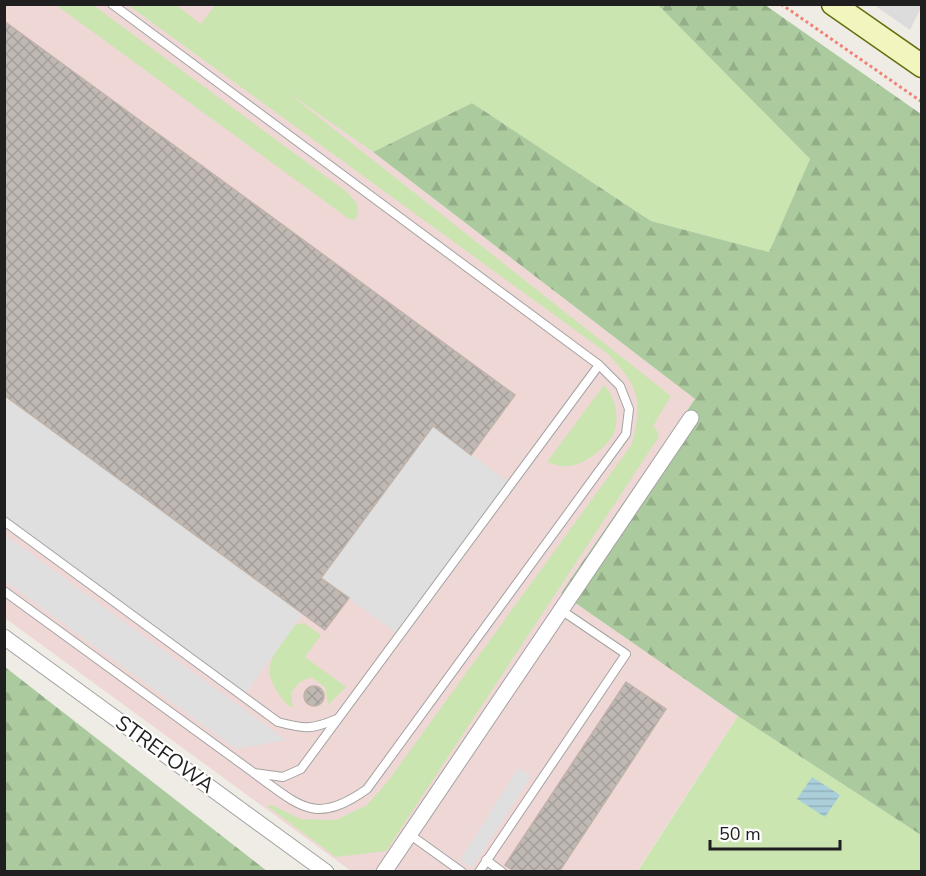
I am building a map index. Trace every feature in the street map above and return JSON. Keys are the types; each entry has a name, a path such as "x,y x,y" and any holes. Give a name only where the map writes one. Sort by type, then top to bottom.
{"street":[{"path":"833,4 921,66"},
{"path":"384,872 691,418"},
{"name":"STREFOWA","path":"4,637 326,872"}],"lane":[{"path":"4,591 301,806 325,810 348,803 367,789 626,434 629,409 623,393 620,386 599,365 112,4"},
{"path":"254,773 283,777 302,769 599,365"},
{"path":"4,521 278,722 303,728 320,726 339,719"},
{"path":"479,872 626,654 561,609"},
{"path":"409,834 462,872"},
{"path":"486,860 502,872"}],"path":[{"path":"781,4 921,102"}],"shaded area":[{"path":"5,5 216,5 199,29 373,152 695,399 561,593 738,716 637,871 351,871 5,618"},
{"path":"874,5 921,5 921,8 910,30"},
{"path":"5,395 303,614 243,697 5,521"},
{"path":"433,426 511,484 400,636 321,578"},
{"path":"5,535 286,740 236,749 5,581"},
{"path":"518,768 531,776 472,868 460,860"}],"green space":[{"path":"216,4 658,5 810,159 769,252 651,221 472,103 373,152 287,92 671,396 653,426 658,432 658,438 386,851 336,857 267,806 272,805 300,819 336,820 367,805 388,781 632,444 637,416 636,394 626,376 608,354 128,5 176,5 201,24"},
{"path":"56,5 93,5 347,192 357,204 358,215 354,220 349,219"},
{"path":"658,5 765,5 921,114 921,835 738,716 561,593 695,399 373,152 472,103 651,221 769,252 810,159"},
{"path":"604,385 611,395 617,420 614,433 607,444 576,465 561,466 547,462"},
{"path":"304,623 321,635 305,657 346,687 328,705 325,687 311,677 300,682 291,692 293,708 282,699 272,681 270,664 278,648 295,625"},
{"path":"5,667 267,871 5,871"},
{"path":"738,716 921,835 921,871 637,872"}],"water":[{"path":"812,777 840,795 825,817 797,799"}],"building":[{"path":"4,21 515,395 471,455 433,426 321,578 349,598 325,630 4,395"},
{"path":"626,682 666,709 559,872 515,872 505,865"},
{"path":"310,686 318,686 324,692 324,700 318,706 310,706 304,700 304,692"}]}
